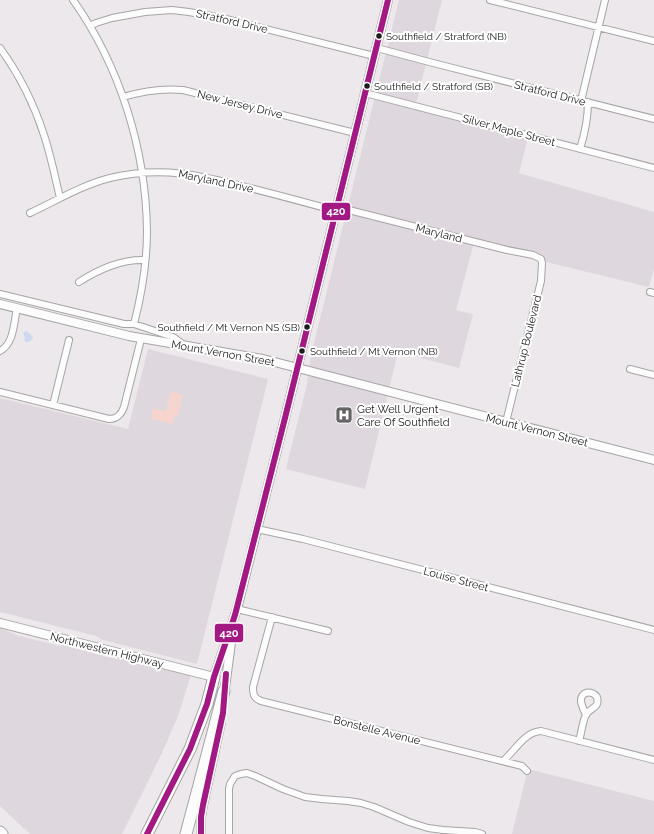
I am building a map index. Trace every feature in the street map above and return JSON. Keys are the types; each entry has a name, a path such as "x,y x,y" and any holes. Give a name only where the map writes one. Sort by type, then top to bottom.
{"highway":[{"path":"147,834 190,749 205,708 214,677"},
{"path":"186,834 224,690"}],"main road":[{"path":"214,677 236,612 388,0"},
{"name":"Mount Vernon Street","path":"0,304 141,339 253,357 654,460"},
{"path":"201,834 201,816 203,805 223,713 224,690 236,612"},
{"name":"Northwestern Highway","path":"0,623 214,677"}],"street":[{"path":"73,0 90,26 106,56 123,97 137,147 142,173 147,232 142,290 134,324"},
{"path":"490,0 654,41"},
{"path":"581,101 605,0"},
{"name":"Stratford Drive","path":"90,26 96,22 145,12 172,10 189,12 433,63 654,119"},
{"path":"0,48 14,69 36,112 44,136 60,198"},
{"name":"New Jersey Drive","path":"123,97 157,90 183,90 355,133"},
{"name":"Silver Maple Street","path":"365,93 654,168"},
{"path":"580,149 586,129 588,102"},
{"name":"Maryland Drive","path":"30,213 60,198 104,180 119,176 142,173 169,172 205,177 336,209"},
{"name":"Maryland","path":"336,209 533,255 541,259"},
{"name":"Lathrup Boulevard","path":"506,422 541,281 541,259"},
{"path":"79,282 93,274 118,264 135,260 145,260"},
{"path":"0,294 124,324 134,324 173,337 185,346"},
{"path":"0,351 6,347 11,338 17,308"},
{"path":"0,392 113,419 121,414 124,407 141,339"},
{"path":"53,405 69,340"},
{"path":"630,369 654,375"},
{"name":"Louise Street","path":"257,529 654,630"},
{"path":"236,612 272,617 328,631"},
{"name":"Bonstelle Avenue","path":"272,617 253,688 254,697 261,701 522,766 527,771"},
{"path":"579,741 586,715"},
{"path":"503,761 526,737 536,732 546,732 654,760"},
{"path":"229,834 230,784 235,776 244,773 251,774 283,790 305,797 361,803 428,828 482,834"}],"shaded area":[{"path":"399,0 442,0 415,108 528,138 519,173 654,212 654,269 649,287 546,262 544,257 536,253 475,239 456,310 473,314 459,368 398,352 365,489 286,469 307,384 311,355"},
{"path":"148,349 268,379 197,664 103,640 96,636 0,612 0,398 128,429"},
{"path":"172,392 183,395 178,416 175,415 173,424 151,419 153,408 164,411 166,410 170,393"},
{"path":"0,628 19,636 60,646 68,644 81,650 107,657 123,658 191,675 178,716 161,755 122,834 30,834 0,806"},
{"path":"528,769 654,801 654,834 512,834"}],"water":[{"path":"26,331 33,337 28,342 24,341 25,338 23,333"}],"transit line":[{"name":"420","path":"147,834 190,749 207,704 214,677 235,615 388,0"},
{"name":"420","path":"201,834 203,805 223,713 226,674"}],"place":[{"name":"Southfield / Stratford (NB)","path":"379,36"},
{"name":"Southfield / Stratford (SB)","path":"367,86"},
{"name":"Southfield / Mt Vernon NS (SB)","path":"307,327"},
{"name":"Southfield / Mt Vernon (NB)","path":"302,351"},
{"name":"Get Well Urgent Care Of Southfield","path":"344,415"}]}
